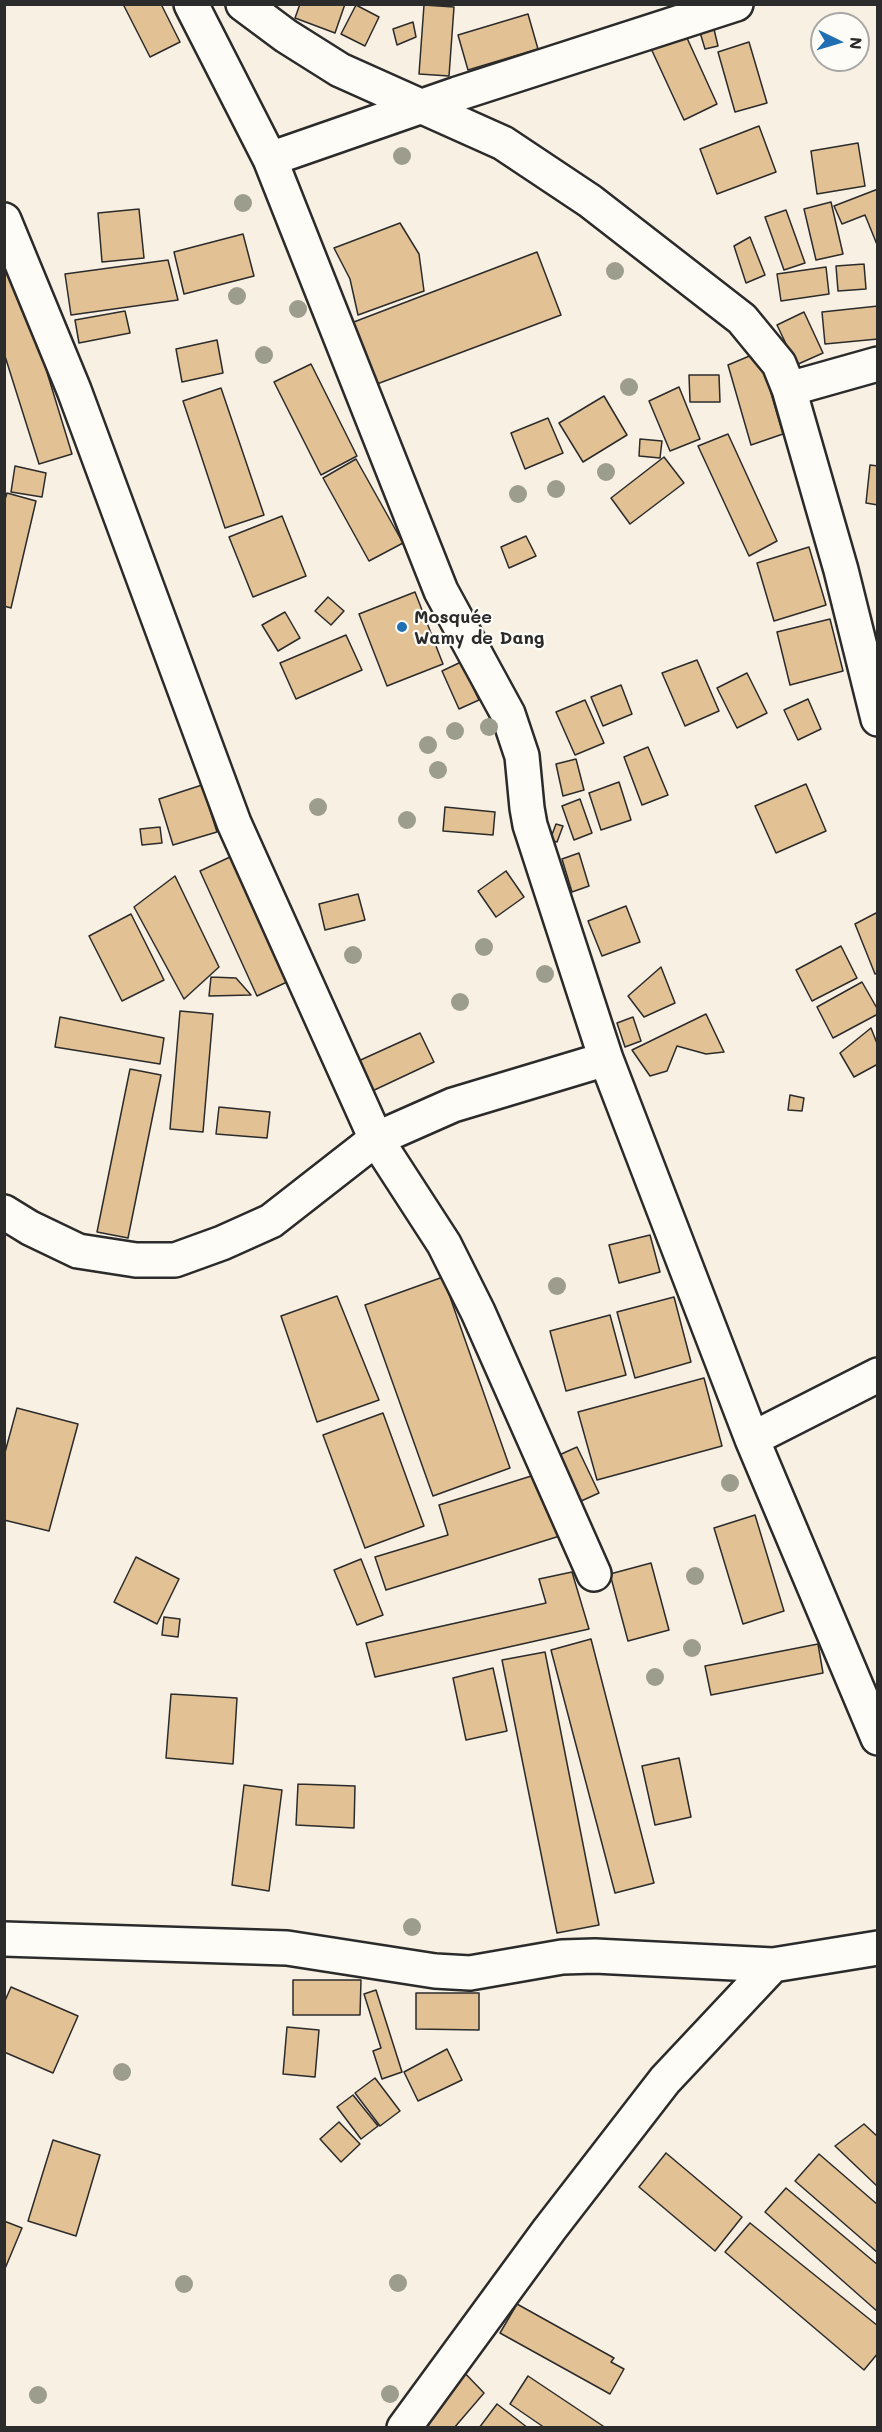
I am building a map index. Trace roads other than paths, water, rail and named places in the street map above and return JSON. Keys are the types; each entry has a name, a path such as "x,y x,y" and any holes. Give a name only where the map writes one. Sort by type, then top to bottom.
{"street":[{"path":"191,4 270,159 441,591 508,714 522,756 530,825 606,1059 752,1439 878,1738"},
{"path":"243,4 286,36 340,70 503,143 590,201 742,319 779,364 789,388 841,570 878,719"},
{"path":"270,159 420,106 736,4"},
{"path":"4,220 74,390 234,823 376,1139 444,1244 478,1312 594,1574"},
{"path":"789,388 878,364"},
{"path":"4,1212 30,1228 78,1251 136,1260 175,1260 222,1243 271,1221 376,1139 453,1105 606,1059"},
{"path":"752,1439 878,1375"},
{"path":"4,1939 287,1948 435,1971 470,1973 562,1957 595,1956 773,1965 878,1948"},
{"path":"404,2427 549,2229 665,2080 773,1965"}],"place":[{"name":"Mosquée Wamy de Dang","path":"402,627"}]}
